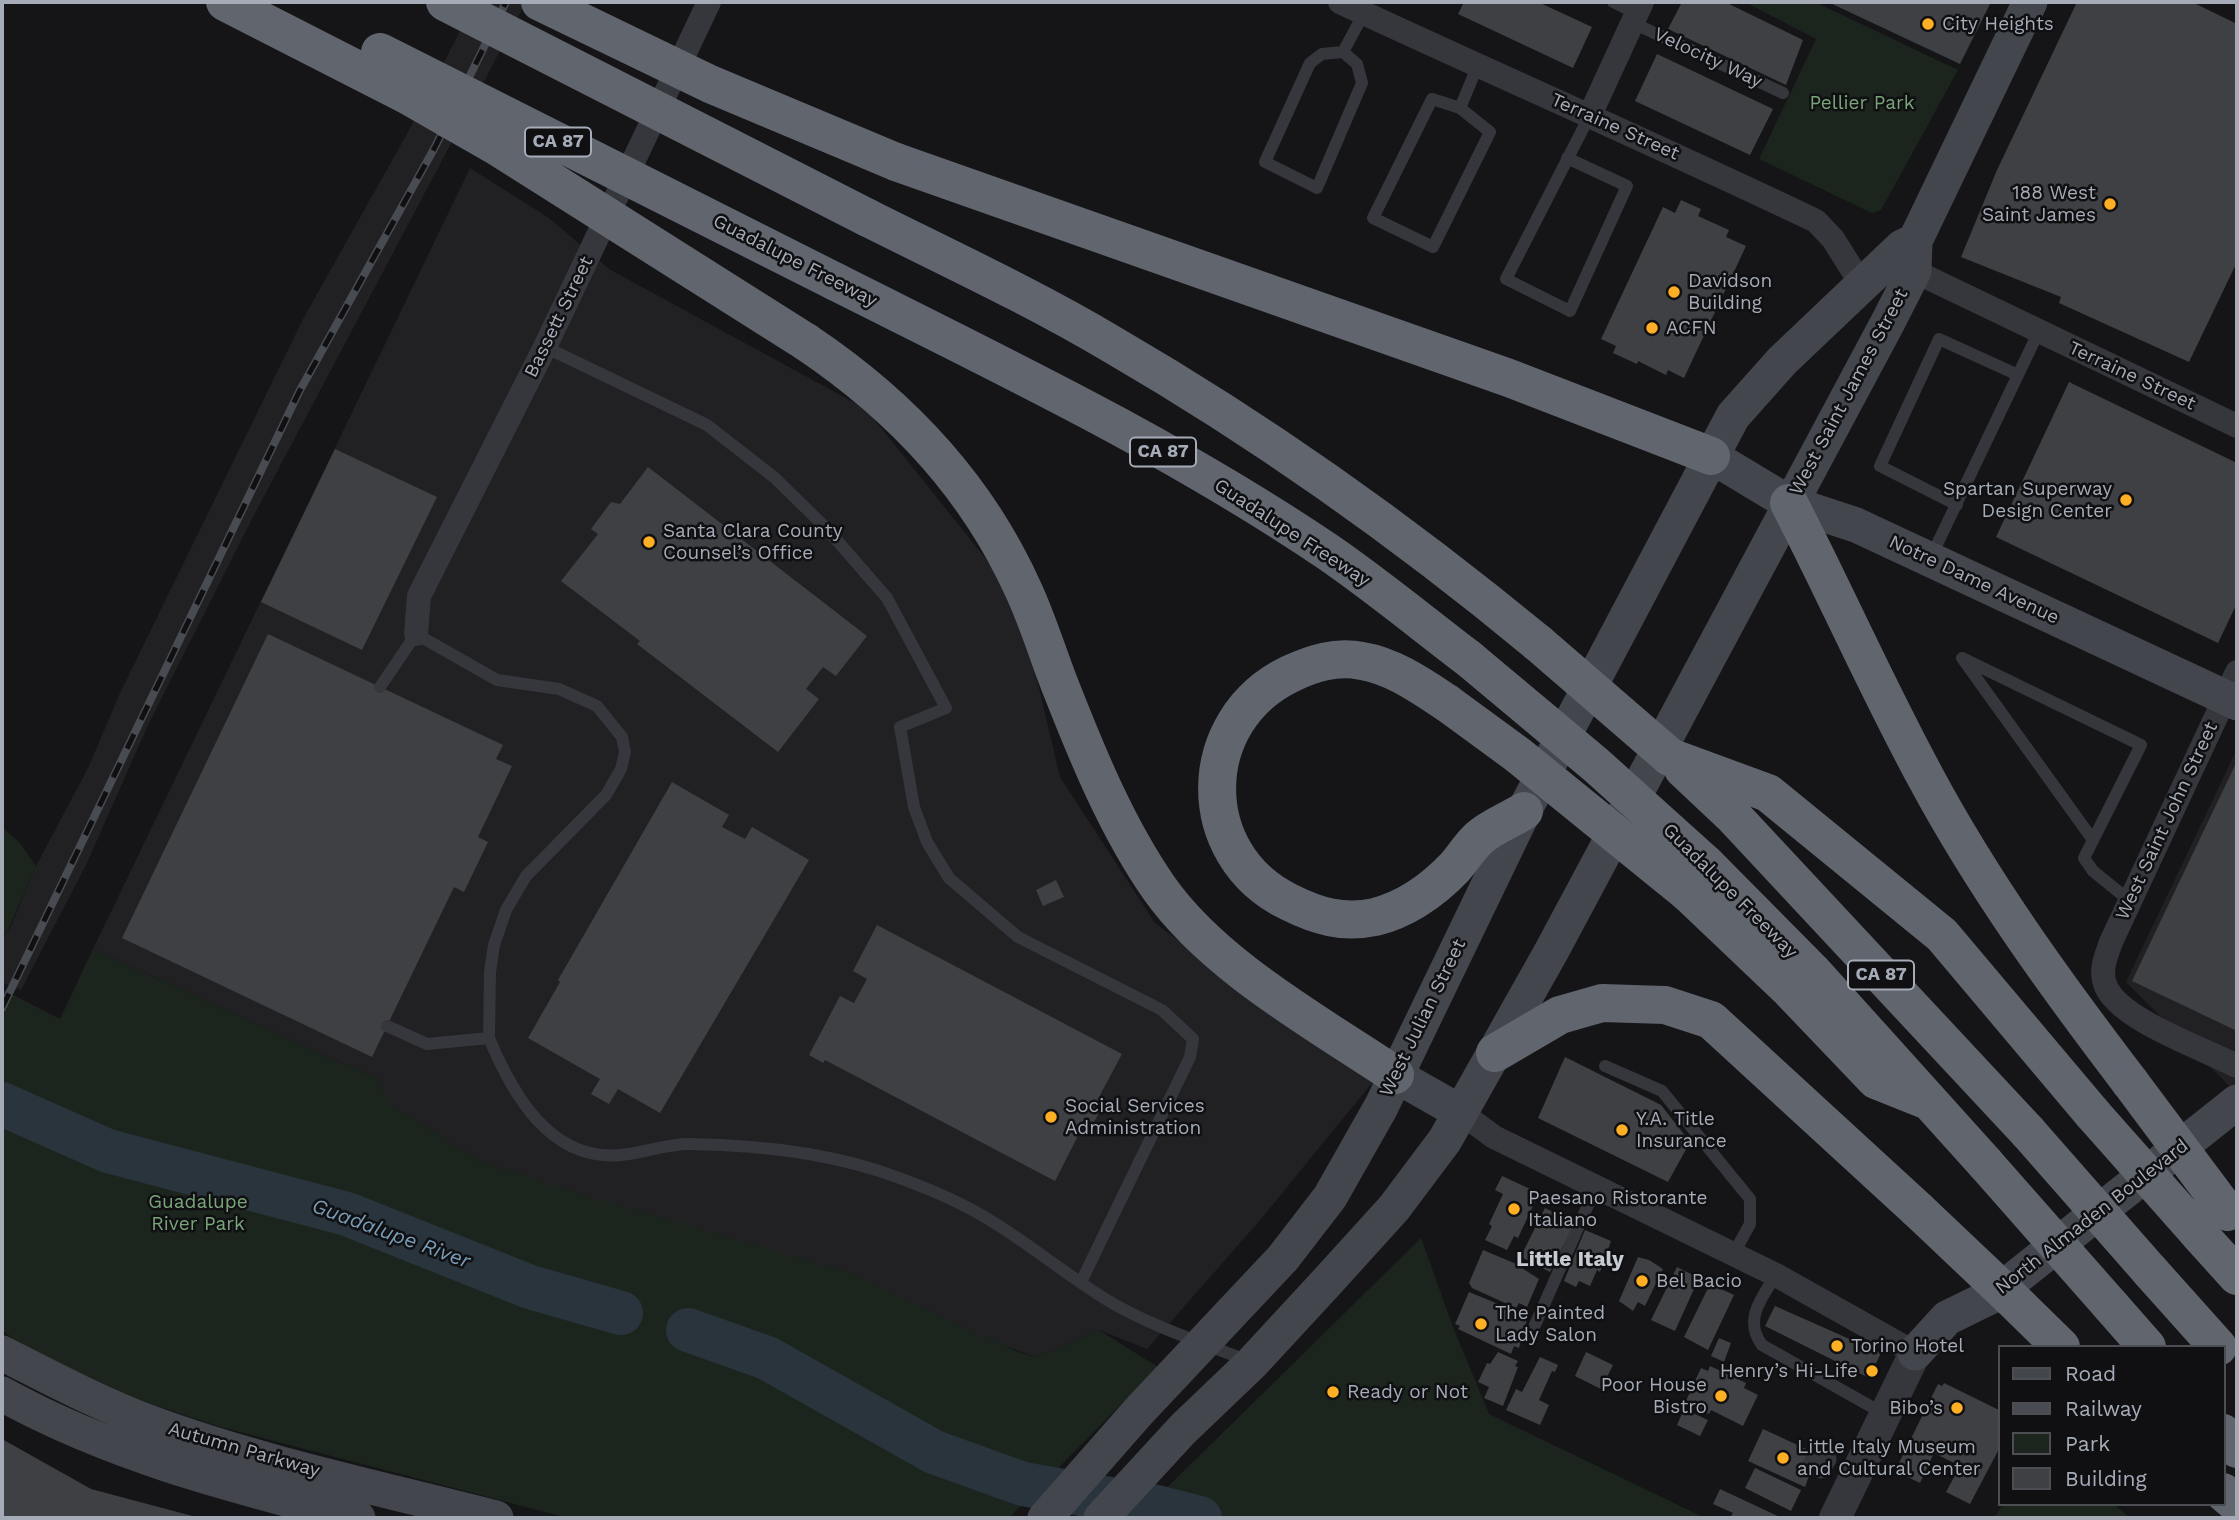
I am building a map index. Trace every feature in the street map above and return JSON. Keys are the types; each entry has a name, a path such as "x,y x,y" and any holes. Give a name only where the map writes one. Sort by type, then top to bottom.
{"highway":[{"path":"225,2 407,95 496,146 806,342 852,373 898,412 944,460 992,528 1024,590 1063,694 1112,804 1136,851 1161,890 1204,938 1247,974 1395,1075"},
{"name":"Guadalupe Freeway","path":"281,2 1088,410 1188,465 1329,553 1468,658 1614,780 1697,878"},
{"path":"445,2 1047,309 1200,398 1327,482 1493,605 1670,757 1743,802 1768,793 1942,935 2092,1113 2221,1224"},
{"path":"540,2 710,84 896,162 1509,377 1711,456"},
{"path":"1789,503 1904,736 1950,820 2025,938 2130,1082 2221,1224 2237,1276"},
{"path":"1524,811 1479,838 1435,887 1415,901 1374,917 1351,920 1320,918 1280,898 1259,882 1232,852 1219,816 1216,783 1220,753 1238,720 1256,696 1297,671 1336,659 1382,666 1406,677 1447,703 1697,878 1790,989 1876,1080 1931,1102 2145,1345"},
{"name":"CA 87","path":"1743,802 2216,1345"},
{"path":"1495,1053 1560,1015 1602,1003 1665,1005 1711,1020 1918,1210 2059,1345"},
{"path":"2225,1354 2237,1368"},
{"path":"2225,1435 2237,1449"}],"main road":[{"name":"West Saint James Street","path":"1789,503 1888,323 1914,256 2030,2"},
{"name":"West Saint James Street","path":"1711,456 1733,416 1791,352 1902,247 1914,256"},
{"path":"1862,285 1888,323"},
{"name":"Notre Dame Avenue","path":"1711,456 1789,503 1856,525 2192,680 2233,691"},
{"name":"West Julian Street","path":"1045,1518 1139,1411 1283,1258 1330,1197 1381,1107 1524,811 1711,456"},
{"path":"1101,1518 1183,1429 1252,1363 1394,1208 1445,1140 1495,1053 1789,503"},
{"path":"1395,1075 1460,1112"},
{"name":"North Almaden Boulevard","path":"1915,1353 1947,1318 1994,1295 2237,1102"},
{"name":"Autumn Parkway","path":"2,1353 69,1388 152,1423 358,1518"},
{"name":"Autumn Parkway","path":"2,1394 101,1443 203,1478 256,1473 496,1518"}],"street":[{"name":"Bassett Street","path":"416,634 419,596 545,347 709,2"},
{"name":"Terraine Street","path":"1340,2 1816,221 1833,239 1862,285"},
{"path":"1590,115 1638,13"},
{"name":"Terraine Street","path":"1914,256 2039,331 2237,426"},
{"name":"West Saint John Street","path":"2233,691 2130,901 2105,956 2103,971 2105,986 2126,1010 2237,1066"},
{"path":"1460,1112 1494,1137 1734,1253 1915,1353 1835,1518"}],"lane":[{"name":"Velocity Way","path":"1613,2 1638,13 1783,93"},
{"path":"1343,52 1364,13"},
{"path":"1343,52 1357,64 1362,83 1317,188 1265,162 1310,64 1322,54 1343,52"},
{"path":"1460,108 1478,65"},
{"path":"1432,99 1460,108 1490,132 1433,247 1373,218 1432,99"},
{"path":"1567,158 1627,186 1570,311 1506,279 1567,158 1590,115"},
{"path":"1930,559 2039,331"},
{"path":"1957,505 1880,466 1939,339 2018,375"},
{"path":"545,347 707,425 775,478 827,529 887,598 946,708 901,727 914,807 927,842 949,878 1018,937 1163,1010 1192,1039 1191,1057 1081,1282"},
{"path":"380,687 416,634 497,680 559,690 597,706 611,720 624,744 621,769 606,795 526,876 506,910 494,945 490,972 489,1038 505,1077 523,1105 546,1129 570,1146 600,1156 684,1144 785,1149 889,1175 992,1221 1109,1301 1252,1363"},
{"path":"2093,840 1962,658 2141,745 2084,858 2093,871 2130,901"},
{"path":"387,1026 427,1044 489,1038"},
{"path":"1605,1066 1662,1091 1750,1199 1750,1224 1734,1253"},
{"path":"1531,1334 1596,1187"},
{"path":"1776,1275 1752,1323 1754,1335 1762,1345 1887,1415"}],"shaded area":[{"path":"475,2 526,2 252,519 149,723 86,865 21,990 2,982 2,939 11,926 36,866 88,768 120,693 303,319 408,132"},
{"path":"470,168 549,218 609,269 866,409 1018,599 1060,777 1155,923 1372,1083 1261,1219 1147,1349 1099,1330 1036,1357 480,1161 390,1105 377,1079 93,949"},
{"path":"2237,749 2237,1094 2126,982"}],"green space":[{"name":"Pellier Park","path":"1745,2 1815,2 1958,70 1881,210 1872,213 1759,159 1816,39"},
{"path":"2,827 20,843 36,866 2,939"},
{"name":"Guadalupe River Park","path":"93,949 377,1079 391,1105 480,1161 565,1189 850,1273 1018,1352 1036,1357 1099,1330 1158,1367 1009,1518 568,1518 217,1426 118,1393 17,1342 2,1330 2,989 60,1019"},
{"path":"1421,1238 1453,1327 1489,1414 1705,1518 1136,1518"},
{"path":"2002,1506 2116,1506 2130,1518 1994,1518"}],"building":[{"path":"1464,2 1538,2 1592,27 1573,68 1458,14"},
{"path":"1682,2 1725,2 1803,40 1786,85 1668,29"},
{"name":"City Heights","path":"1828,2 1989,2 1990,4 1960,64"},
{"name":"188 West Saint James","path":"2077,2 2192,2 2237,24 2237,262 2189,362 2059,303 2061,297 1961,257 1997,170"},
{"path":"1657,54 1773,109 1750,155 1635,101"},
{"name":"Davidson Building","path":"1681,200 1701,209 1698,216 1729,230 1726,237 1746,246 1684,378 1668,370 1666,375 1638,361 1637,364 1613,353 1616,346 1601,339 1663,207 1675,213"},
{"name":"Spartan Superway Design Center","path":"2069,382 2237,463 2237,603 2218,643 1996,537"},
{"path":"335,449 437,497 362,650 261,602"},
{"path":"648,467 867,636 836,676 823,667 806,689 819,699 778,752 637,644 640,641 561,581 598,534 591,529 611,502 620,504"},
{"path":"268,634 503,745 496,759 512,766 478,837 488,842 464,892 454,887 372,1057 122,938"},
{"path":"2237,761 2237,1031 2132,981"},
{"path":"672,782 729,815 722,827 745,839 752,827 809,860 660,1113 618,1089 609,1104 591,1094 600,1079 528,1038 560,982 558,980"},
{"path":"1056,880 1064,897 1043,906 1036,890"},
{"path":"877,925 1122,1054 1100,1095 1105,1101 1089,1132 1082,1128 1055,1181 825,1060 823,1063 809,1055 840,996 854,1003 867,979 853,971"},
{"name":"Y.A. Title Insurance","path":"1565,1057 1661,1105 1690,1142 1668,1182 1538,1118"},
{"name":"Paesano Ristorante Italiano","path":"1502,1176 1539,1193 1518,1238 1514,1236 1507,1250 1485,1240 1492,1226 1489,1224 1503,1194 1495,1190"},
{"path":"1545,1208 1575,1223 1550,1272 1523,1258 1522,1254"},
{"path":"1585,1230 1611,1241 1600,1272 1597,1270 1590,1286 1579,1281 1576,1287 1564,1281"},
{"path":"1483,1250 1514,1263 1539,1279 1527,1307 1519,1303 1516,1308 1472,1288 1469,1283"},
{"name":"Bel Bacio","path":"1638,1257 1663,1269 1645,1306 1638,1302 1633,1311 1619,1301"},
{"path":"1677,1267 1699,1278 1675,1331 1651,1320"},
{"path":"1710,1284 1734,1295 1708,1350 1684,1337"},
{"path":"1469,1292 1527,1319 1519,1348 1514,1346 1511,1354 1458,1329 1460,1326 1455,1324"},
{"name":"Torino Hotel","path":"1775,1306 1881,1353 1869,1378 1765,1326"},
{"path":"1719,1338 1731,1343 1724,1362 1711,1356"},
{"path":"1498,1352 1518,1361 1503,1406 1484,1398 1489,1387 1478,1382 1487,1363 1490,1364"},
{"path":"1586,1352 1613,1365 1601,1389 1575,1376"},
{"path":"1540,1357 1558,1365 1555,1372 1552,1371 1539,1400 1549,1405 1540,1425 1506,1410 1516,1389 1522,1392"},
{"path":"1710,1366 1746,1383 1744,1388 1758,1395 1743,1426 1711,1410 1709,1414 1685,1403 1701,1368 1708,1371"},
{"path":"1944,1383 1997,1409 1997,1453 1970,1504 1946,1492 1960,1466 1934,1453 1920,1483 1895,1471 1938,1384 1942,1386"},
{"path":"1684,1409 1708,1420 1700,1436 1677,1425"},
{"path":"1763,1429 1817,1454 1805,1487 1748,1461"},
{"path":"2,1439 91,1489 200,1518 2,1518"},
{"path":"1755,1468 1801,1490 1791,1511 1745,1488"},
{"path":"1720,1489 1782,1518 1730,1518 1733,1513 1713,1504"}],"waterway":[{"name":"Guadalupe River","path":"2,1104 108,1151 347,1214 530,1287 621,1313"},
{"name":"Guadalupe River","path":"688,1330 767,1358 934,1452 1023,1484 1157,1507 1200,1518"}],"railway":[{"path":"2,1008 299,392 435,147 506,2"}],"place":[{"name":"City Heights","path":"1928,24"},
{"name":"188 West Saint James","path":"2110,204"},
{"name":"Davidson Building","path":"1674,292"},
{"name":"ACFN","path":"1652,328"},
{"name":"Spartan Superway Design Center","path":"2126,500"},
{"name":"Santa Clara County Counsel’s Office","path":"649,542"},
{"name":"Social Services Administration","path":"1051,1117"},
{"name":"Y.A. Title Insurance","path":"1622,1130"},
{"name":"Paesano Ristorante Italiano","path":"1514,1209"},
{"name":"Bel Bacio","path":"1642,1281"},
{"name":"The Painted Lady Salon","path":"1481,1324"},
{"name":"Torino Hotel","path":"1837,1346"},
{"name":"Henry’s Hi-Life","path":"1872,1371"},
{"name":"Ready or Not","path":"1333,1392"},
{"name":"Poor House Bistro","path":"1721,1396"},
{"name":"Bibo’s","path":"1957,1408"},
{"name":"Little Italy Museum and Cultural Center","path":"1783,1458"}],"district":[{"name":"Little Italy","path":"1570,1260"}]}
